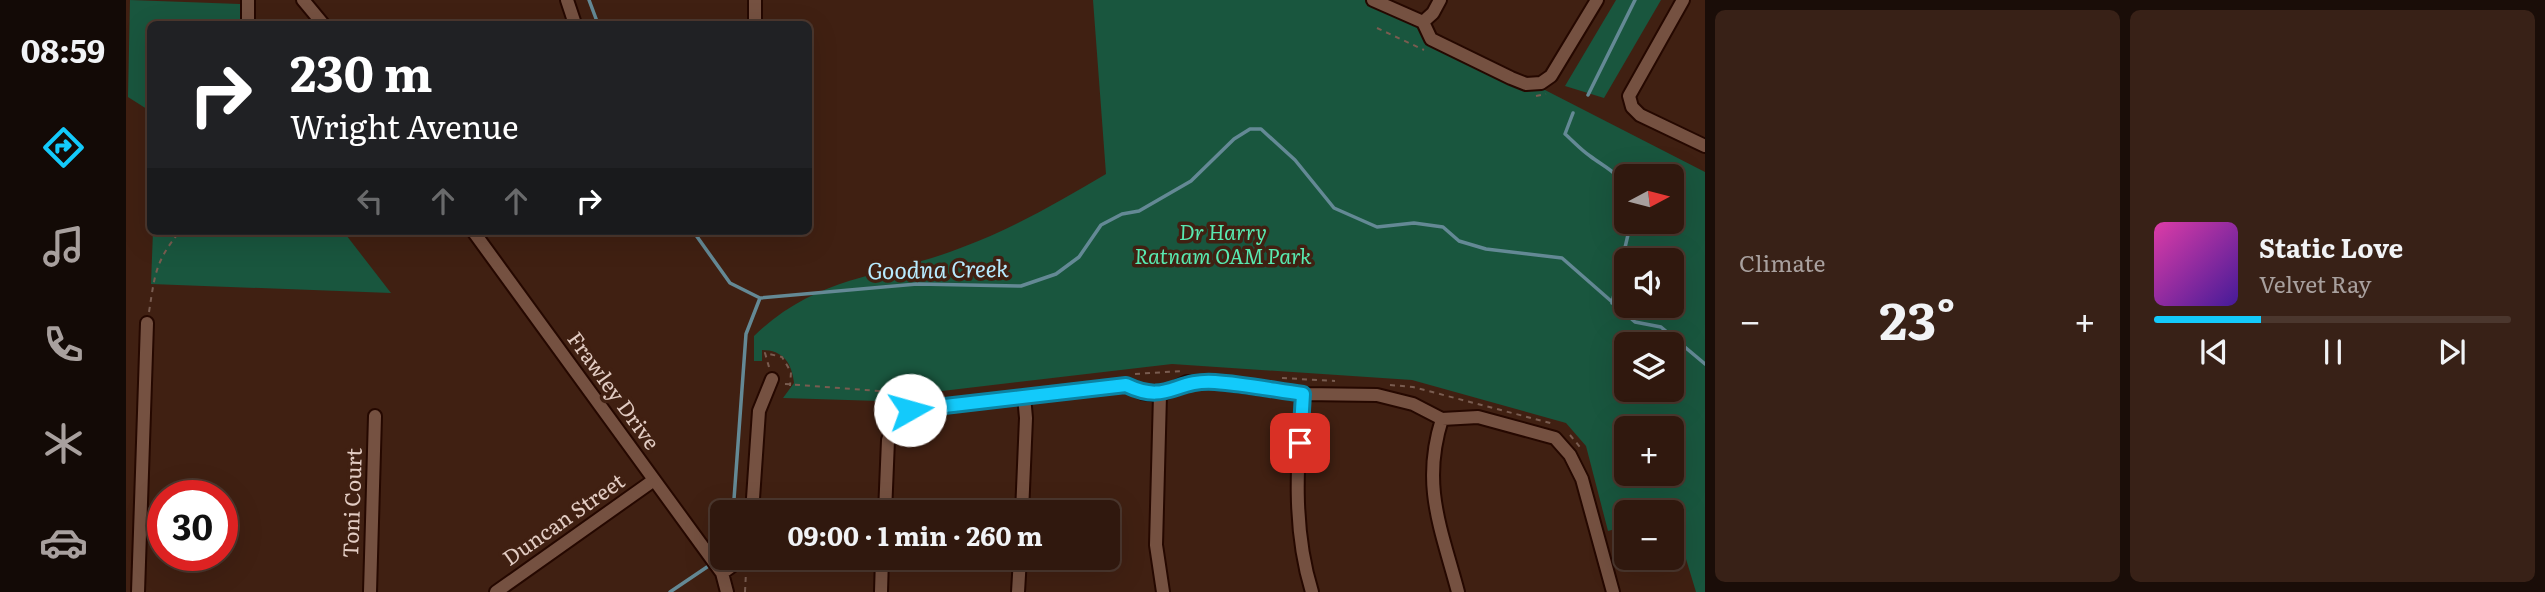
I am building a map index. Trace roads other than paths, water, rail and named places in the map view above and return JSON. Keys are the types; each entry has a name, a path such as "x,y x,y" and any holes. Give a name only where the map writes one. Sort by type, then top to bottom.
{"street":[{"path":"248,0 248,21"},
{"path":"303,0 320,21"},
{"path":"568,0 574,21"},
{"path":"755,0 755,21"},
{"path":"1373,0 1423,22 1431,39 1526,84 1541,83 1551,76 1597,0"},
{"path":"1423,22 1433,13 1440,0"},
{"path":"1683,0 1629,96 1632,107 1640,115 1705,146"},
{"name":"Frawley Drive","path":"476,235 722,573"},
{"path":"138,592 147,323"},
{"path":"753,500 759,411 772,379"},
{"path":"886,500 888,440 895,421 910,410 1126,385 1143,393 1160,396 1188,382 1214,382 1303,394 1377,395 1413,404 1442,419 1478,417 1555,438 1570,455 1582,479 1613,592"},
{"path":"1303,394 1299,527 1303,564 1312,592"},
{"path":"1023,500 1026,418 1024,396"},
{"path":"1160,396 1156,545 1163,592"},
{"name":"Toni Court","path":"370,592 375,415"},
{"path":"1442,419 1431,470 1433,494 1458,592"},
{"name":"Duncan Street","path":"496,592 654,480"},
{"path":"727,592 722,573 730,570"},
{"path":"881,592 882,570"},
{"path":"1018,592 1019,570"}],"waterway":[{"name":"Goodna Creek","path":"589,0 597,21"},
{"path":"1588,95 1635,0"},
{"path":"1573,113 1565,134 1614,173"},
{"name":"Goodna Creek","path":"696,235 730,283 760,298 917,284 1021,286 1056,274 1079,257 1101,225 1122,214 1139,211 1191,181 1234,139 1250,129 1261,129 1295,160 1334,208 1377,227 1414,223 1443,227 1459,241 1486,249 1562,258 1635,322 1661,327 1705,364"},
{"path":"1612,303 1628,234"},
{"path":"734,500 746,334 760,298"},
{"path":"670,592 710,565"}],"park label":[{"name":"Dr Harry Ratnam OAM Park","path":"1223,245"}]}
